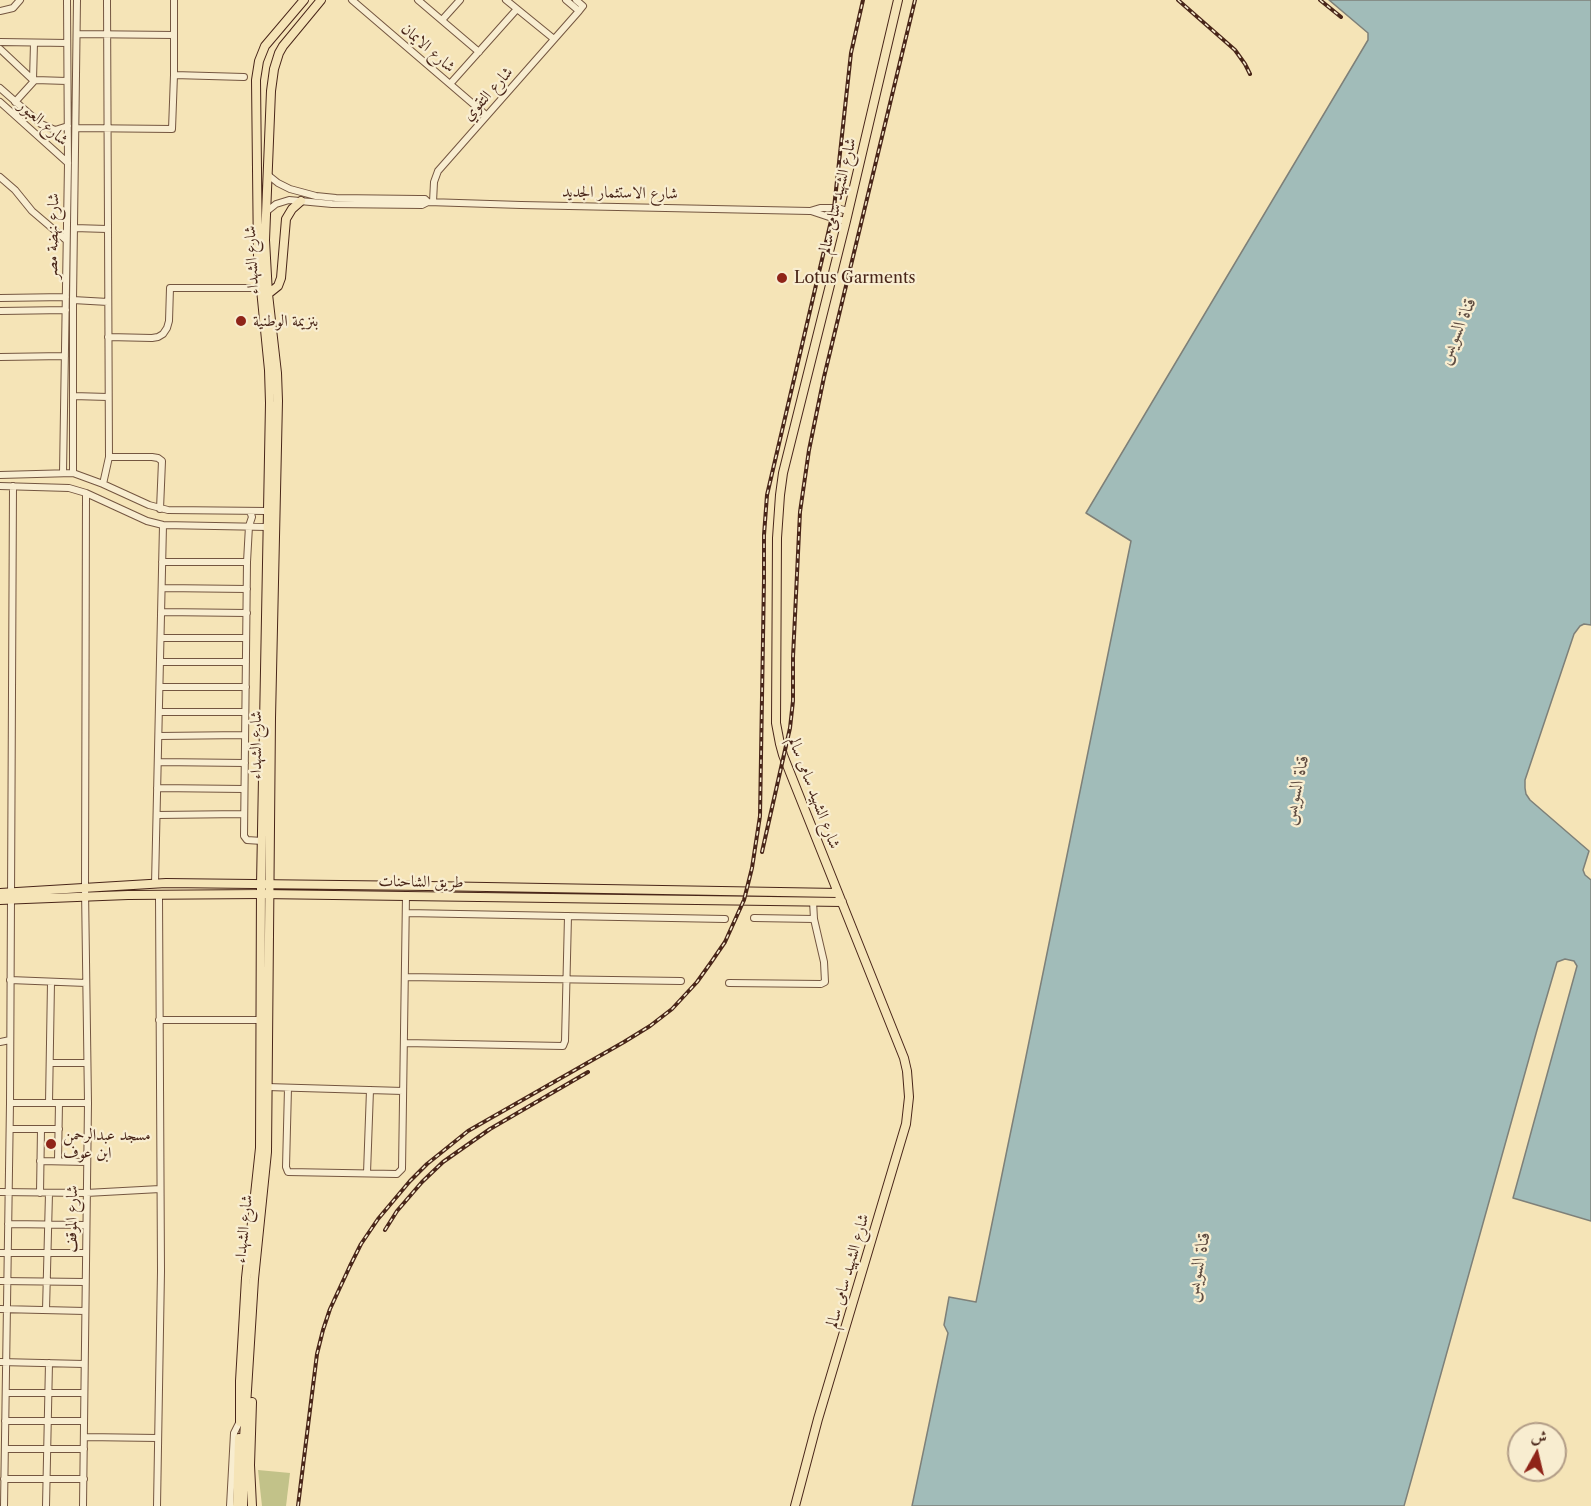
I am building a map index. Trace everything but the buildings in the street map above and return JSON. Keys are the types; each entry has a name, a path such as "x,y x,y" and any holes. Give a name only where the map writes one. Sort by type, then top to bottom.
{"highway":[{"name":"شارع الشهداء","path":"237,1506 254,1279 266,1167 265,884 270,387 256,231 256,93 262,53 269,40 304,0"},
{"name":"شارع الشهداء","path":"265,884 262,841 271,718 278,387 265,240 271,91 276,61 283,46 321,0"},
{"path":"258,68 264,72 271,72 274,69"},
{"path":"256,93 265,87 271,91"},
{"path":"268,294 281,281 286,219 302,197"},
{"name":"شارع الشهداء","path":"243,1506 240,1468 240,1380 246,1278 260,1160 260,1020 265,894"},
{"path":"248,1374 252,1400 250,1464 252,1506"}],"main road":[{"name":"شارع الشهيد سامى سالم","path":"795,1506 818,1419 906,1124 909,1104 909,1084 904,1058 784,757 777,734 777,538 783,473 898,0"},
{"name":"طريق الشاحنات","path":"85,893 145,884 265,884 838,893"},
{"path":"145,884 143,891 146,895"},
{"path":"127,885 130,890 128,895"},
{"path":"428,886 431,891 429,896"},
{"path":"457,886 455,890 457,896"},
{"path":"590,889 593,892 590,898"},
{"name":"طريق الشاحنات","path":"0,893 10,896 85,893 159,896 265,894 842,902"},
{"name":"طريق الشاحنات","path":"0,900 10,896"}],"street":[{"path":"0,11 13,8 20,0"},
{"name":"شارع نهضة مصر","path":"63,473 68,163 67,0"},
{"name":"شارع نهضة مصر","path":"73,473 77,0"},
{"path":"103,484 109,457 107,0"},
{"path":"76,128 172,129 174,0"},
{"name":"شارع الايمان","path":"352,0 486,116"},
{"path":"418,0 479,52"},
{"path":"442,20 460,0"},
{"path":"506,0 554,39"},
{"path":"566,0 581,8"},
{"path":"576,0 581,8"},
{"name":"شارع التقوي","path":"431,202 438,171 581,8"},
{"path":"450,84 517,9"},
{"path":"77,34 174,35"},
{"path":"0,42 67,43"},
{"path":"15,102 33,80 34,43"},
{"path":"0,48 33,80 67,81"},
{"path":"174,75 244,77"},
{"name":"شارع العبور","path":"0,88 40,124 59,130 68,126"},
{"name":"شارع العبور","path":"0,102 68,163"},
{"name":"شارع الاستثمار الجديد","path":"267,174 302,197 332,204 422,205 431,202 810,211 846,221"},
{"path":"0,177 15,190 32,211 66,240"},
{"name":"شارع الاستثمار الجديد","path":"265,213 282,201 302,197"},
{"name":"شارع الاستثمار الجديد","path":"810,211 819,208 837,208 848,211"},
{"path":"74,228 107,229"},
{"path":"108,337 152,338 163,334 169,321 170,288 260,288"},
{"path":"0,298 66,297"},
{"path":"73,300 108,302"},
{"path":"0,311 66,310"},
{"path":"0,357 65,356"},
{"path":"73,396 108,397"},
{"path":"64,431 73,431"},
{"path":"109,457 152,457 162,461 160,509"},
{"path":"0,475 73,473 160,509 267,511"},
{"path":"0,486 69,488 86,493 147,521 163,525 267,527"},
{"path":"4,1506 2,1497 4,1479 2,1469 3,1309 10,1129 13,486"},
{"name":"شارع الموقف","path":"83,1506 88,1104 85,893 86,493"},
{"path":"121,509 126,504 127,495"},
{"path":"136,516 137,507 142,502"},
{"path":"250,511 252,520 249,526 247,562 244,836 248,840 262,841"},
{"path":"155,884 163,525"},
{"path":"162,562 247,562"},
{"path":"162,588 247,589"},
{"path":"161,612 247,613"},
{"path":"161,638 246,638"},
{"path":"160,662 246,662"},
{"path":"160,687 246,687"},
{"path":"159,712 245,712"},
{"path":"159,736 245,735"},
{"path":"158,762 245,763"},
{"path":"157,788 244,789"},
{"path":"157,815 244,814"},
{"path":"157,1506 161,1271 159,896"},
{"path":"288,1088 286,1170 288,1172 397,1174 402,1169 406,896"},
{"path":"729,982 823,983 825,980 824,962 814,919 813,902"},
{"path":"406,913 725,919"},
{"path":"404,1043 563,1046 565,1041 568,916"},
{"path":"754,918 814,919"},
{"path":"0,977 86,983"},
{"path":"405,977 681,981"},
{"path":"49,1103 51,982"},
{"path":"159,1020 260,1020"},
{"path":"0,1042 9,1040"},
{"path":"50,1063 87,1063"},
{"path":"0,1078 9,1078"},
{"path":"267,1087 403,1091"},
{"path":"368,1173 369,1090"},
{"path":"10,1103 88,1104"},
{"path":"58,1161 59,1103"},
{"path":"0,1122 10,1121"},
{"path":"10,1129 59,1129"},
{"path":"40,1193 41,1129"},
{"path":"0,1148 9,1148"},
{"path":"40,1161 87,1162"},
{"path":"0,1192 86,1193 160,1189"},
{"path":"46,1310 49,1193"},
{"path":"8,1224 85,1225"},
{"path":"4,1253 85,1253"},
{"path":"4,1281 85,1282"},
{"path":"3,1309 85,1311"},
{"path":"3,1363 84,1364"},
{"path":"46,1506 49,1363"},
{"path":"4,1390 84,1393"},
{"path":"3,1417 84,1421"},
{"path":"230,1506 234,1433 240,1421"},
{"path":"84,1437 158,1438"},
{"path":"3,1445 47,1449 84,1449"},
{"path":"4,1479 84,1479"}],"green space":[{"path":"258,1470 290,1473 286,1506 262,1506"}],"water":[{"name":"قناة السويس","path":"1329,0 1591,0 1591,625 1580,626 1574,634 1525,780 1525,788 1530,800 1589,851 1583,870 1591,880 1591,1221 1513,1198 1577,966 1574,961 1565,959 1557,962 1404,1506 912,1506 948,1333 944,1325 949,1297 976,1302 1131,541 1086,513 1368,40 1368,33"}],"railway":[{"path":"298,1506 317,1354 323,1330 350,1266 361,1244 378,1219 427,1164 468,1131 624,1042 672,1009 697,982 725,942 744,900 752,868 760,816 764,535 767,495 834,208 851,53 863,0"},
{"path":"762,852 790,728 800,512 809,450 824,377 915,0"},
{"path":"1178,0 1235,50 1250,74"},
{"path":"1320,0 1341,17"},
{"path":"385,1230 397,1211 443,1162 490,1129 588,1072"}],"place":[{"name":"Lotus Garments","path":"782,278"},
{"name":"بنزيمة الوطنية","path":"241,321"},
{"name":"مسجد عبدالرحمن ابن عوف","path":"51,1144"}]}
